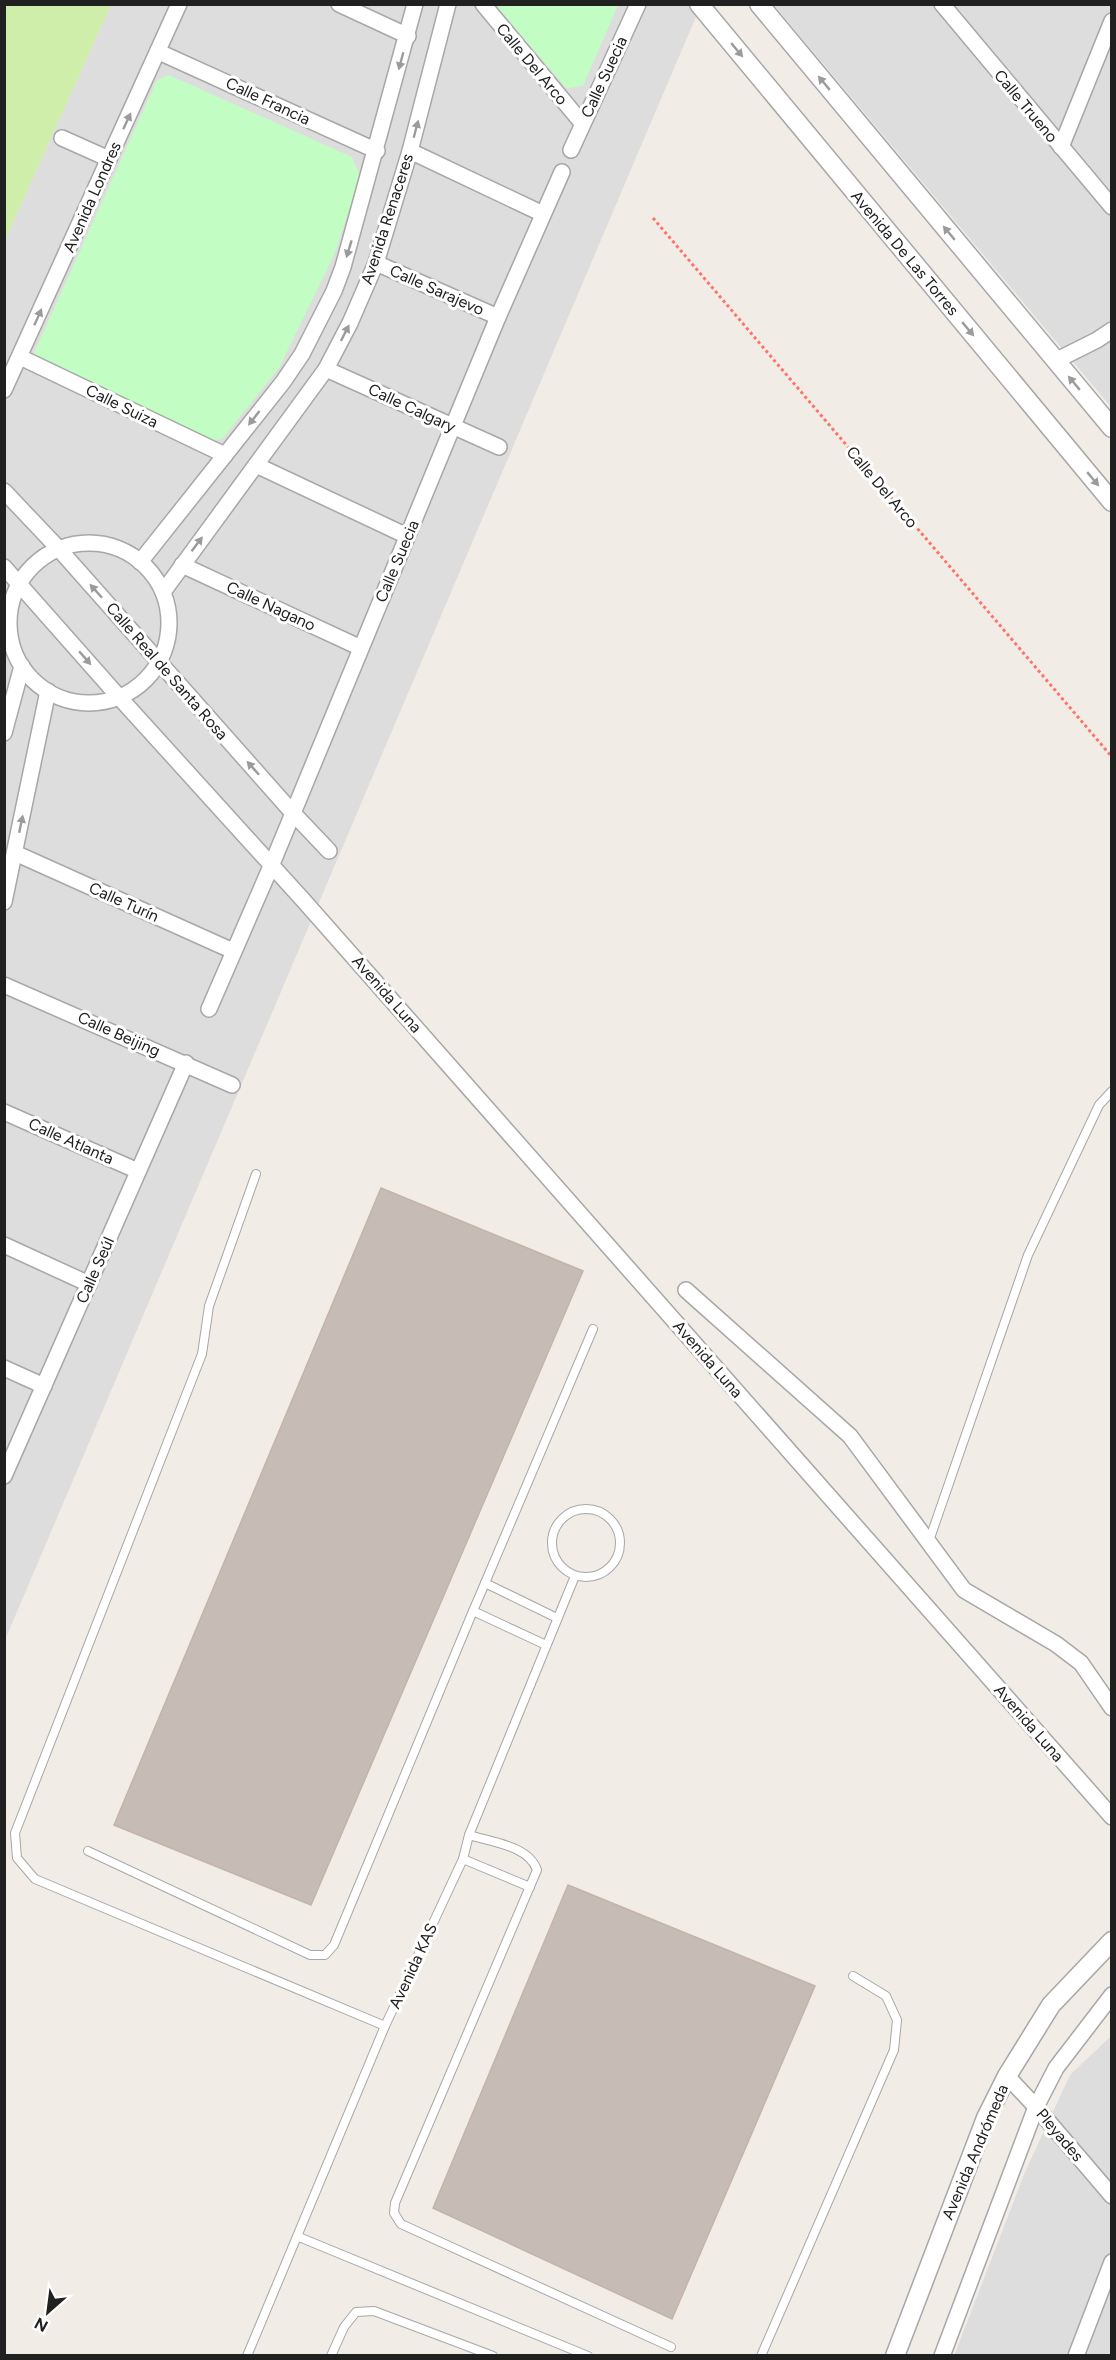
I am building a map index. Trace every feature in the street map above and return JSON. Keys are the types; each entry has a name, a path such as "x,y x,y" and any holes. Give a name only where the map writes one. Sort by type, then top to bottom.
{"street":[{"name":"Avenida Londres","path":"4,390 179,4"},
{"path":"339,4 408,36"},
{"name":"Avenida Renaceres","path":"141,562 283,382 302,354 334,291 350,246 377,151 415,4"},
{"name":"Avenida Renaceres","path":"163,592 326,369 350,323 376,263 410,151 448,4"},
{"name":"Calle Del Arco","path":"483,4 582,123"},
{"name":"Calle Suecia","path":"571,150 638,4"},
{"name":"Avenida De Las Torres","path":"699,4 1112,502"},
{"path":"759,4 1112,428"},
{"name":"Calle Trueno","path":"942,4 1112,207"},
{"path":"1061,147 1112,21"},
{"name":"Calle Francia","path":"159,52 377,151"},
{"path":"62,138 109,159"},
{"path":"410,151 543,214"},
{"name":"Calle Suecia","path":"209,1008 272,864 498,317 562,172"},
{"name":"Calle Sarajevo","path":"376,263 498,317"},
{"path":"1055,361 1112,330"},
{"name":"Calle Suiza","path":"20,357 225,455"},
{"name":"Calle Calgary","path":"326,369 499,447"},
{"path":"256,465 407,536"},
{"name":"Calle Real de Santa Rosa","path":"4,491 59,549 329,851"},
{"path":"93,543 110,546 126,552 141,562 153,575 163,592 169,615 168,639 160,662 143,683 119,697 95,703 71,701 48,691 33,681 22,666 13,646 9,625 11,604 19,583 30,569 43,557 76,544 93,543"},
{"name":"Calle Nagano","path":"182,565 361,648"},
{"path":"4,567 272,864"},
{"path":"5,725 22,666"},
{"path":"4,902 48,691"},
{"name":"Calle Turín","path":"15,853 233,951"},
{"name":"Avenida Luna","path":"272,864 1112,1817"},
{"name":"Calle Beijing","path":"4,985 232,1085"},
{"name":"Calle Seúl","path":"4,1476 186,1063"},
{"name":"Calle Atlanta","path":"4,1112 138,1171"},
{"path":"4,1245 89,1284"},
{"path":"686,1290 850,1436 964,1590 1056,1644 1081,1664 1112,1708"},
{"path":"4,1368 44,1386"},
{"name":"Avenida Andrómeda","path":"895,2355 986,2118 1007,2076 1051,2005 1112,1941"},
{"path":"942,2355 1036,2107 1056,2068 1110,2001"},
{"name":"Pleyades","path":"1007,2076 1112,2196"},
{"path":"1076,2355 1112,2262"}],"lane":[{"path":"929,1541 1028,1255 1099,1105 1112,1091"},
{"path":"256,1174 209,1306 202,1354 15,1833 17,1858 35,1879 385,2026"},
{"path":"88,1851 310,1955 325,1955 334,1945 593,1329"},
{"path":"585,1508 608,1515 621,1536 617,1560 599,1575 575,1576 556,1561 551,1537 563,1516 585,1508"},
{"name":"Avenida KAS","path":"248,2355 385,2026 463,1859 469,1835 575,1576"},
{"path":"485,1583 557,1618"},
{"path":"473,1611 546,1645"},
{"path":"469,1835 525,1853 534,1862 537,1870 395,2203 394,2213 401,2224 670,2347"},
{"path":"463,1859 530,1887"},
{"path":"761,2355 894,2050 897,2020 886,1996 853,1976"},
{"path":"299,2237 588,2355"},
{"path":"331,2355 344,2327 356,2312 374,2311 493,2355"}],"path":[{"name":"Calle Del Arco","path":"653,218 1112,757"}],"shaded area":[{"path":"111,5 701,5 5,1640 5,240"},
{"path":"774,5 1111,5 1111,407"},
{"path":"1111,2036 1111,2355 954,2356 1025,2172 1070,2075"}],"green space":[{"path":"4,5 111,5 5,240"},
{"path":"496,5 618,5 583,86 566,88"},
{"path":"169,75 352,157 360,176 335,253 279,368 222,439 207,441 43,364 34,353 157,80"}],"building":[{"path":"381,1188 583,1271 311,1905 114,1825"},
{"path":"568,1885 815,1986 672,2319 433,2208"}]}
